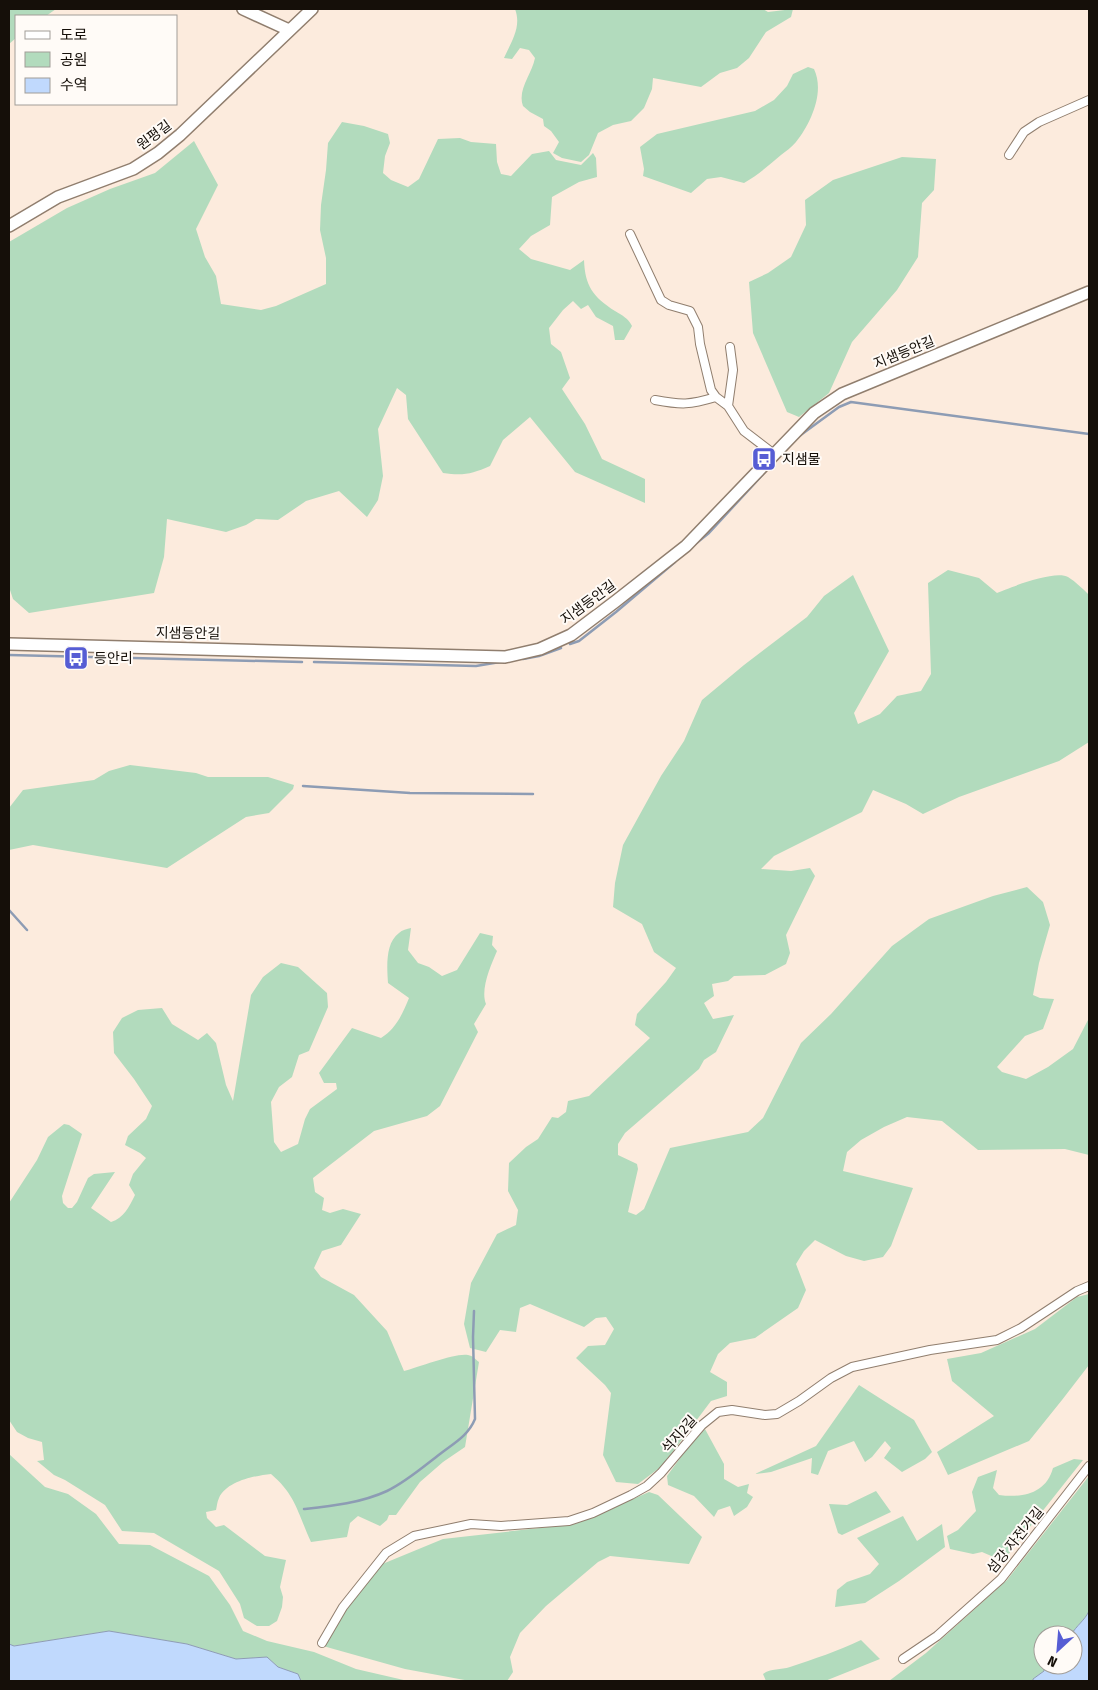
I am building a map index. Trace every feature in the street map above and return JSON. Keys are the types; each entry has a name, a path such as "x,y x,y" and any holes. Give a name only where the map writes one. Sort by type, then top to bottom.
{"street":[{"path":"243,9 289,30"},
{"name":"원평길","path":"9,226 58,197 133,169 158,153 180,135 312,9"},
{"path":"1009,155 1024,132 1038,122 1089,100"},
{"path":"630,234 661,300 669,305 690,311 698,327 711,390 716,398 728,406 744,431 774,454"},
{"name":"지샘등안길","path":"9,644 504,656 540,649 571,635 686,546 814,413 842,394 1089,292"},
{"path":"728,406 733,370 730,347"},
{"path":"655,400 681,404 696,403 716,398"},
{"name":"석지2길","path":"322,1643 343,1607 386,1553 414,1536 471,1524 501,1526 569,1521 593,1513 647,1486 661,1473 702,1425 718,1412 732,1410 765,1415 777,1414 831,1378 852,1367 930,1350 997,1340 1022,1328 1077,1291 1089,1286"},
{"name":"섬강 자전거길","path":"903,1659 937,1636 1001,1579 1089,1466"}],"green space":[{"path":"9,9 56,9 47,15 15,15 15,39 9,44"},
{"path":"515,9 763,9 768,12 793,9 791,17 766,32 749,58 737,68 720,73 701,87 653,78 652,89 644,108 631,121 613,125 598,133 589,155 581,162 562,158 553,153 559,142 551,131 544,126 543,119 523,106 523,88 535,58 529,50 520,48 512,59 504,58 516,28 517,16"},
{"path":"808,67 814,69 818,87 815,107 807,126 793,146 749,180 744,183 721,177 707,179 691,193 643,176 644,169 640,147 657,134 755,111 774,100 787,86 793,74"},
{"path":"342,122 364,126 388,134 390,143 385,156 383,173 391,180 408,187 419,179 438,139 460,138 471,142 496,144 497,162 501,174 511,176 532,154 549,151 556,160 581,165 593,153 596,158 597,177 579,182 552,197 550,225 531,236 519,249 531,259 570,270 584,260 588,284 596,296 627,319 632,326 624,340 615,340 613,326 596,317 588,305 581,309 573,301 549,328 551,344 561,352 570,378 562,389 585,424 602,459 645,479 645,503 575,472 530,417 503,440 490,466 467,474 443,473 408,419 406,395 397,388 378,429 383,476 378,500 367,517 339,491 306,501 278,520 256,519 246,525 226,532 167,519 164,557 154,593 29,613 13,599 9,587 9,242 67,208 110,189 155,173 194,141 218,185 196,229 205,257 216,276 221,304 261,310 276,306 326,284 326,258 320,230 321,205 328,143"},
{"path":"902,157 936,159 934,190 922,203 918,257 897,290 852,342 829,393 799,417 787,412 753,333 749,282 768,273 791,257 806,225 805,200 833,180"},
{"path":"948,570 979,578 997,593 1033,580 1062,575 1071,579 1089,595 1089,742 1059,761 959,797 923,814 906,804 873,790 862,812 774,856 761,869 791,871 810,868 815,876 786,935 790,953 786,964 765,975 734,976 728,981 712,984 714,996 704,1003 713,1019 734,1015 716,1052 704,1060 699,1069 625,1133 618,1144 618,1155 637,1164 638,1169 628,1212 636,1215 644,1209 670,1148 748,1132 763,1118 801,1043 831,1014 892,946 929,919 993,896 1027,887 1043,902 1050,925 1039,963 1033,995 1040,998 1054,999 1043,1029 1025,1036 997,1067 1002,1072 1026,1079 1048,1067 1073,1049 1089,1018 1089,1155 1065,1149 978,1150 942,1121 907,1117 861,1140 847,1152 843,1171 913,1188 891,1246 883,1257 864,1261 846,1256 815,1240 804,1251 796,1264 806,1290 798,1308 755,1338 730,1343 718,1354 710,1372 727,1382 727,1396 711,1401 662,1466 638,1484 616,1482 603,1455 611,1393 576,1358 588,1346 605,1345 614,1329 606,1317 596,1318 584,1327 530,1304 520,1308 516,1332 500,1330 486,1352 470,1348 464,1324 471,1283 497,1234 516,1225 518,1210 508,1191 509,1163 538,1139 552,1117 558,1118 566,1112 568,1101 589,1096 650,1038 635,1025 637,1014 676,968 654,952 642,924 613,907 615,883 623,845 661,776 684,741 702,700 807,617 824,596 853,575 889,651 854,713 858,724 880,714 897,696 921,691 931,674 928,583"},
{"path":"130,765 196,773 208,777 268,777 294,785 293,789 269,813 246,817 167,868 33,845 9,850 9,808 23,790 94,780 109,771"},
{"path":"411,928 408,950 418,963 429,967 442,976 457,970 480,933 493,936 492,945 497,951 485,984 486,1004 474,1024 478,1032 440,1106 427,1116 374,1131 313,1178 315,1192 324,1198 322,1210 330,1213 343,1209 361,1214 341,1245 322,1251 314,1268 321,1277 354,1295 387,1331 404,1371 462,1355 470,1355 479,1362 465,1447 443,1462 420,1482 396,1515 389,1515 387,1520 380,1526 358,1516 350,1523 347,1537 311,1542 291,1497 271,1474 242,1480 228,1487 219,1498 216,1510 206,1512 207,1518 216,1527 224,1525 265,1556 286,1560 280,1587 283,1597 282,1607 277,1621 269,1626 257,1626 244,1618 240,1604 219,1571 154,1533 122,1531 105,1505 54,1475 37,1461 44,1460 42,1442 17,1432 9,1420 9,1203 37,1160 48,1137 64,1124 69,1125 82,1134 62,1196 63,1203 68,1208 72,1208 77,1202 88,1178 94,1174 115,1172 91,1208 111,1222 123,1215 135,1195 129,1185 133,1174 146,1158 125,1145 128,1136 146,1119 152,1106 114,1053 113,1032 122,1018 138,1010 162,1008 172,1024 198,1040 207,1033 216,1043 226,1085 233,1101 251,995 263,977 281,963 298,967 327,993 328,1007 309,1051 299,1055 292,1077 279,1087 271,1102 274,1142 281,1152 298,1144 310,1109 337,1089 336,1083 324,1083 319,1073 352,1028 381,1038 391,1030 401,1015 409,998 388,983 388,956 394,937 402,931"},
{"path":"1089,1294 1089,1365 1062,1400 1029,1441 948,1475 937,1452 994,1416 952,1381 947,1359 981,1353 1035,1329 1077,1297"},
{"path":"859,1385 914,1420 932,1452 925,1459 902,1472 884,1458 891,1448 885,1441 872,1457 865,1462 854,1441 828,1451 818,1475 811,1473 812,1458 771,1472 755,1474 816,1446"},
{"path":"705,1429 724,1464 724,1479 738,1487 749,1484 747,1493 753,1497 747,1507 734,1516 730,1506 718,1510 714,1517 694,1496 668,1485 667,1476 686,1450"},
{"path":"9,1454 45,1487 68,1494 96,1514 119,1544 150,1545 209,1576 230,1605 243,1631 267,1641 314,1652 356,1669 408,1681 301,1681 298,1674 278,1667 267,1657 236,1659 187,1644 109,1631 13,1646 9,1644"},
{"path":"1074,1459 1083,1460 1003,1561 982,1552 973,1554 950,1549 947,1536 958,1530 976,1511 972,1492 978,1477 997,1470 993,1488 999,1495 1024,1495 1039,1489 1045,1484 1053,1468"},
{"path":"1089,1476 1089,1611 1078,1625 1033,1625 1033,1675 1038,1675 1033,1681 889,1681 926,1653 1007,1580"},
{"path":"876,1491 891,1512 842,1535 838,1533 829,1504 847,1505"},
{"path":"649,1492 658,1495 702,1537 689,1564 610,1556 598,1562 546,1606 520,1633 510,1657 513,1672 507,1681 470,1681 405,1669 323,1646 341,1615 380,1565 443,1539 575,1524"},
{"path":"903,1516 917,1541 942,1524 945,1547 865,1603 835,1607 837,1590 847,1582 870,1574 879,1564 857,1538"},
{"path":"861,1640 880,1659 825,1681 766,1681 763,1674 808,1661"}],"water":[{"path":"1089,1611 1089,1681 1033,1681 1038,1675 1083,1675 1083,1625 1078,1625"},
{"path":"109,1631 187,1644 236,1659 267,1657 278,1667 298,1674 301,1681 9,1681 9,1644 14,1646"}],"waterway":[{"path":"798,437 839,407 851,402 1089,434"},
{"path":"694,545 709,533 765,472"},
{"path":"570,644 579,641 675,562"},
{"path":"523,659 539,656 561,648"},
{"path":"9,655 302,662"},
{"path":"314,662 476,666 500,662"},
{"path":"303,786 410,793 533,794"},
{"path":"9,910 27,930"},
{"path":"304,1509 357,1501 387,1491 414,1474 469,1430 475,1419 474,1311"}],"place":[{"name":"지샘물","path":"764,459"},
{"name":"등안리","path":"76,658"}]}
